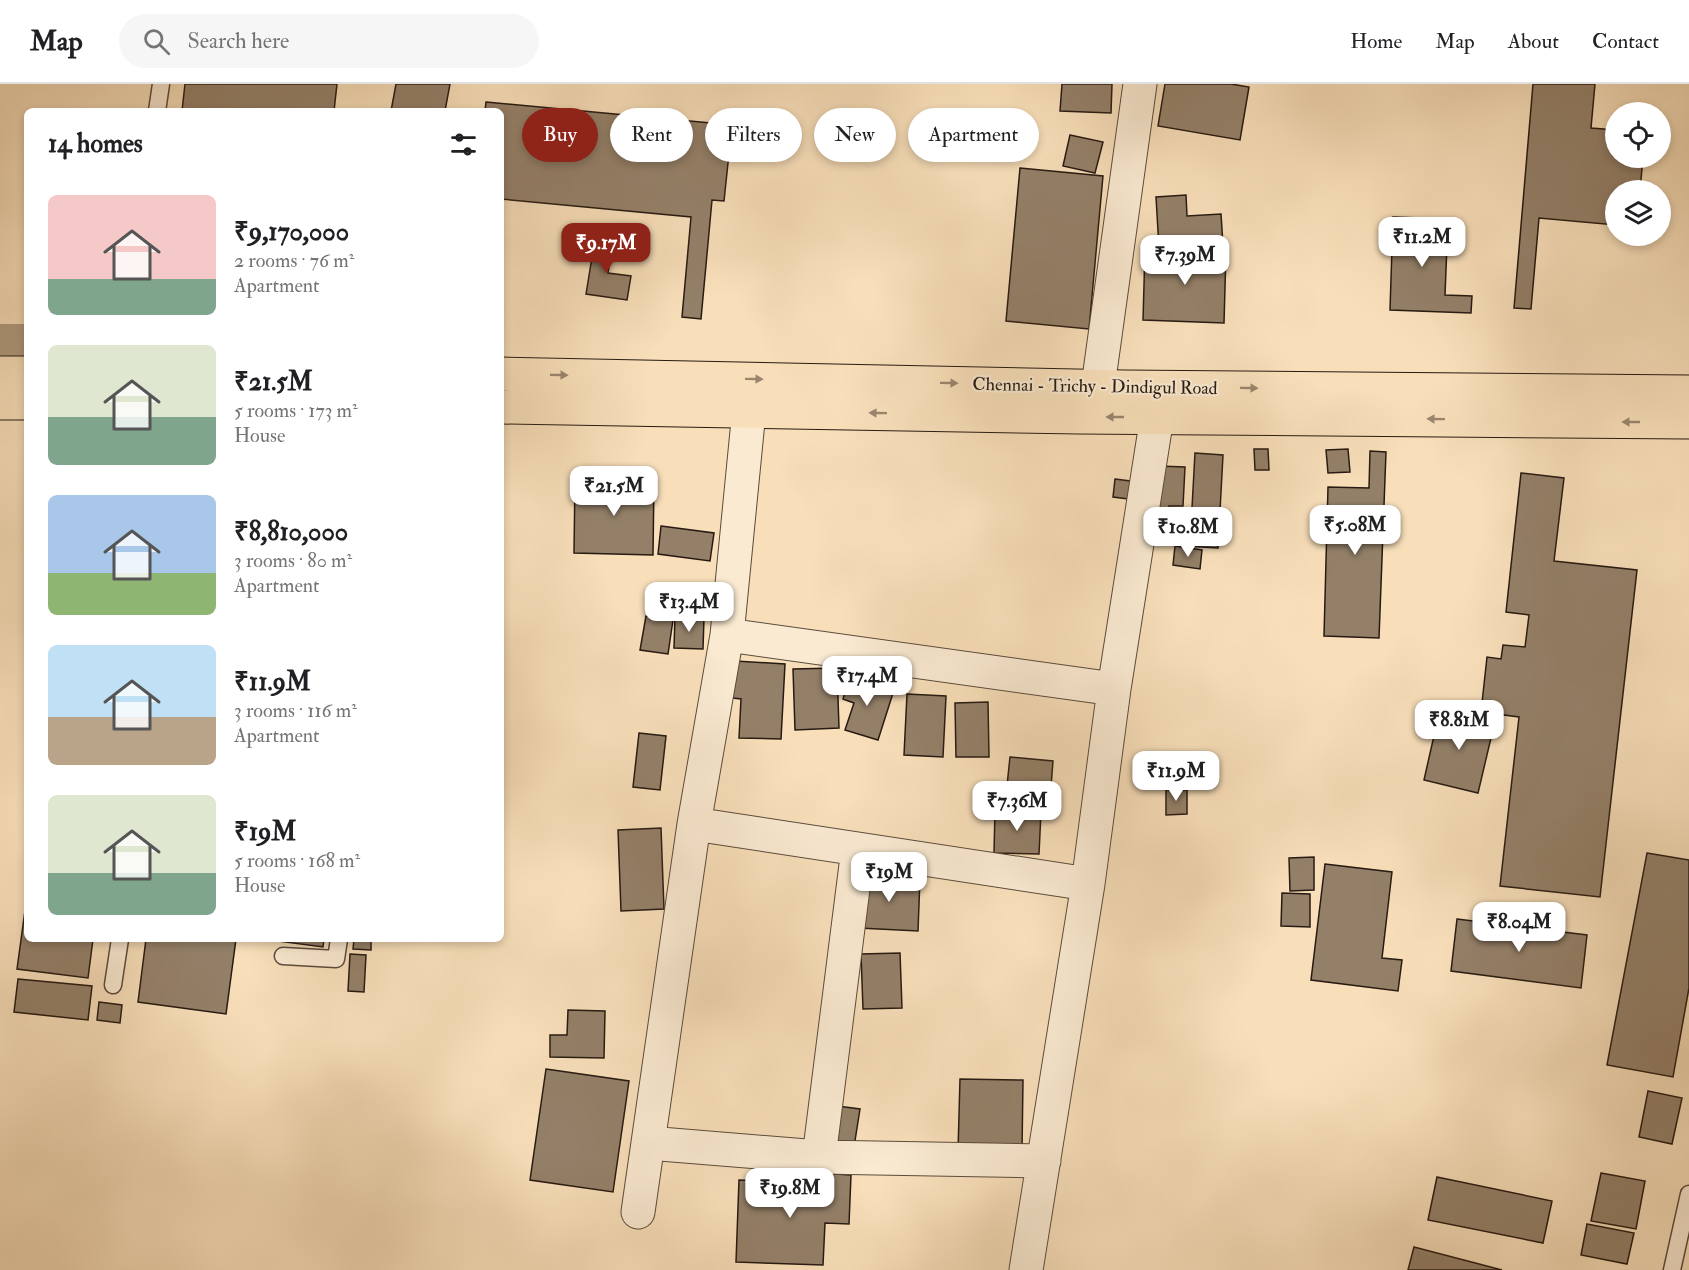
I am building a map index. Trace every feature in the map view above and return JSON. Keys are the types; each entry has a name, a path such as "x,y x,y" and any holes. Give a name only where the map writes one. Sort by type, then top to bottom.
{"highway":[{"path":"0,373 24,373"},
{"name":"Chennai - Trichy - Dindigul Road","path":"504,374 1098,386 1689,392"},
{"path":"0,403 24,403"},
{"name":"Chennai - Trichy - Dindigul Road","path":"504,407 1689,422"}],"street":[{"path":"1098,386 1140,84"},
{"path":"638,1212 694,824 727,635 749,411"},
{"path":"1026,1270 1088,885 1114,689 1157,417"},
{"path":"727,635 1114,689"},
{"path":"694,824 1088,885"},
{"path":"819,1157 858,849"},
{"path":"648,1143 819,1157 1044,1161"}],"lane":[{"path":"157,108 161,84"},
{"path":"113,985 120,942"},
{"path":"283,956 336,959 339,942"},
{"path":"1672,1270 1689,1194"}],"building":[{"path":"185,84 337,84 334,108 182,108"},
{"path":"396,84 450,84 446,108 392,108"},
{"path":"1062,84 1112,84 1111,113 1060,111"},
{"path":"1165,84 1231,84 1249,87 1240,140 1158,126"},
{"path":"1533,84 1595,84 1591,128 1605,129 1605,168 1642,168 1641,180 1605,180 1605,224 1539,218 1531,309 1514,308"},
{"path":"486,102 550,108 522,108 522,162 598,162 598,112 610,114 610,162 693,162 693,121 705,122 705,162 728,162 724,201 712,200 701,319 682,317 691,217 504,199 504,108 485,108"},
{"path":"1070,135 1103,142 1095,173 1063,166"},
{"path":"1020,168 1103,176 1089,329 1006,321"},
{"path":"1186,195 1187,216 1221,214 1223,245 1159,248 1156,197"},
{"path":"1393,217 1448,219 1445,295 1472,296 1471,313 1390,310"},
{"path":"595,239 613,242 608,273 631,276 627,300 586,294"},
{"path":"1145,250 1226,252 1224,323 1143,320"},
{"path":"1254,449 1268,449 1269,470 1255,470"},
{"path":"1348,449 1350,472 1328,473 1326,450"},
{"path":"1370,451 1386,452 1379,638 1324,636 1328,487 1369,488"},
{"path":"1195,453 1223,455 1218,548 1152,544 1153,524 1191,526"},
{"path":"1158,466 1185,467 1183,506 1169,506 1168,523 1156,522"},
{"path":"1521,473 1564,478 1554,561 1637,570 1600,897 1500,886 1519,717 1481,712 1487,657 1501,659 1503,645 1525,647 1529,615 1506,612"},
{"path":"575,479 654,481 653,555 574,553"},
{"path":"1115,479 1146,483 1144,501 1113,497"},
{"path":"661,526 714,533 710,561 658,554"},
{"path":"1175,546 1202,550 1200,569 1173,565"},
{"path":"646,616 673,620 668,654 640,650"},
{"path":"675,617 704,618 703,649 674,648"},
{"path":"735,661 785,664 781,739 739,738 741,699 733,698"},
{"path":"837,668 839,728 795,730 793,669"},
{"path":"850,677 894,690 878,740 845,730 854,703 843,699"},
{"path":"907,694 946,696 943,757 904,755"},
{"path":"988,702 989,757 956,757 955,703"},
{"path":"1440,709 1495,721 1478,793 1424,780"},
{"path":"639,733 666,736 660,790 633,787"},
{"path":"1010,757 1053,761 1050,799 1006,795"},
{"path":"1166,790 1187,790 1187,814 1166,815"},
{"path":"995,810 1041,812 1039,854 994,853"},
{"path":"661,828 664,909 621,911 618,830"},
{"path":"1647,853 1689,860 1689,988 1673,1077 1607,1065"},
{"path":"1314,857 1314,890 1290,891 1289,858"},
{"path":"1325,864 1392,872 1382,958 1402,960 1398,991 1311,980"},
{"path":"860,875 920,878 918,931 859,928"},
{"path":"1282,893 1310,894 1310,927 1281,926"},
{"path":"24,918 24,942 93,942 88,978 17,969"},
{"path":"1457,919 1587,935 1581,988 1451,971"},
{"path":"146,942 236,942 226,1014 138,1002"},
{"path":"286,942 324,942 323,947"},
{"path":"354,942 371,942 371,950 353,949"},
{"path":"900,953 902,1008 863,1009 861,954"},
{"path":"350,954 366,955 364,992 348,991"},
{"path":"18,979 92,986 88,1020 14,1012"},
{"path":"99,1002 122,1005 120,1023 97,1020"},
{"path":"568,1010 605,1011 604,1058 550,1057 550,1035 567,1035"},
{"path":"546,1069 629,1081 613,1192 530,1180"},
{"path":"960,1079 1023,1080 1022,1152 958,1151"},
{"path":"1648,1091 1682,1098 1672,1144 1639,1137"},
{"path":"837,1106 860,1109 854,1147 831,1144"},
{"path":"817,1173 851,1175 849,1224 825,1223 823,1265 736,1262 739,1180 817,1183"},
{"path":"1601,1173 1645,1181 1636,1229 1591,1221"},
{"path":"1437,1177 1552,1201 1543,1243 1428,1220"},
{"path":"1587,1224 1634,1233 1627,1264 1581,1255"},
{"path":"1414,1247 1502,1270 1408,1270"}],"waterway":[{"path":"0,340 24,340"}]}
